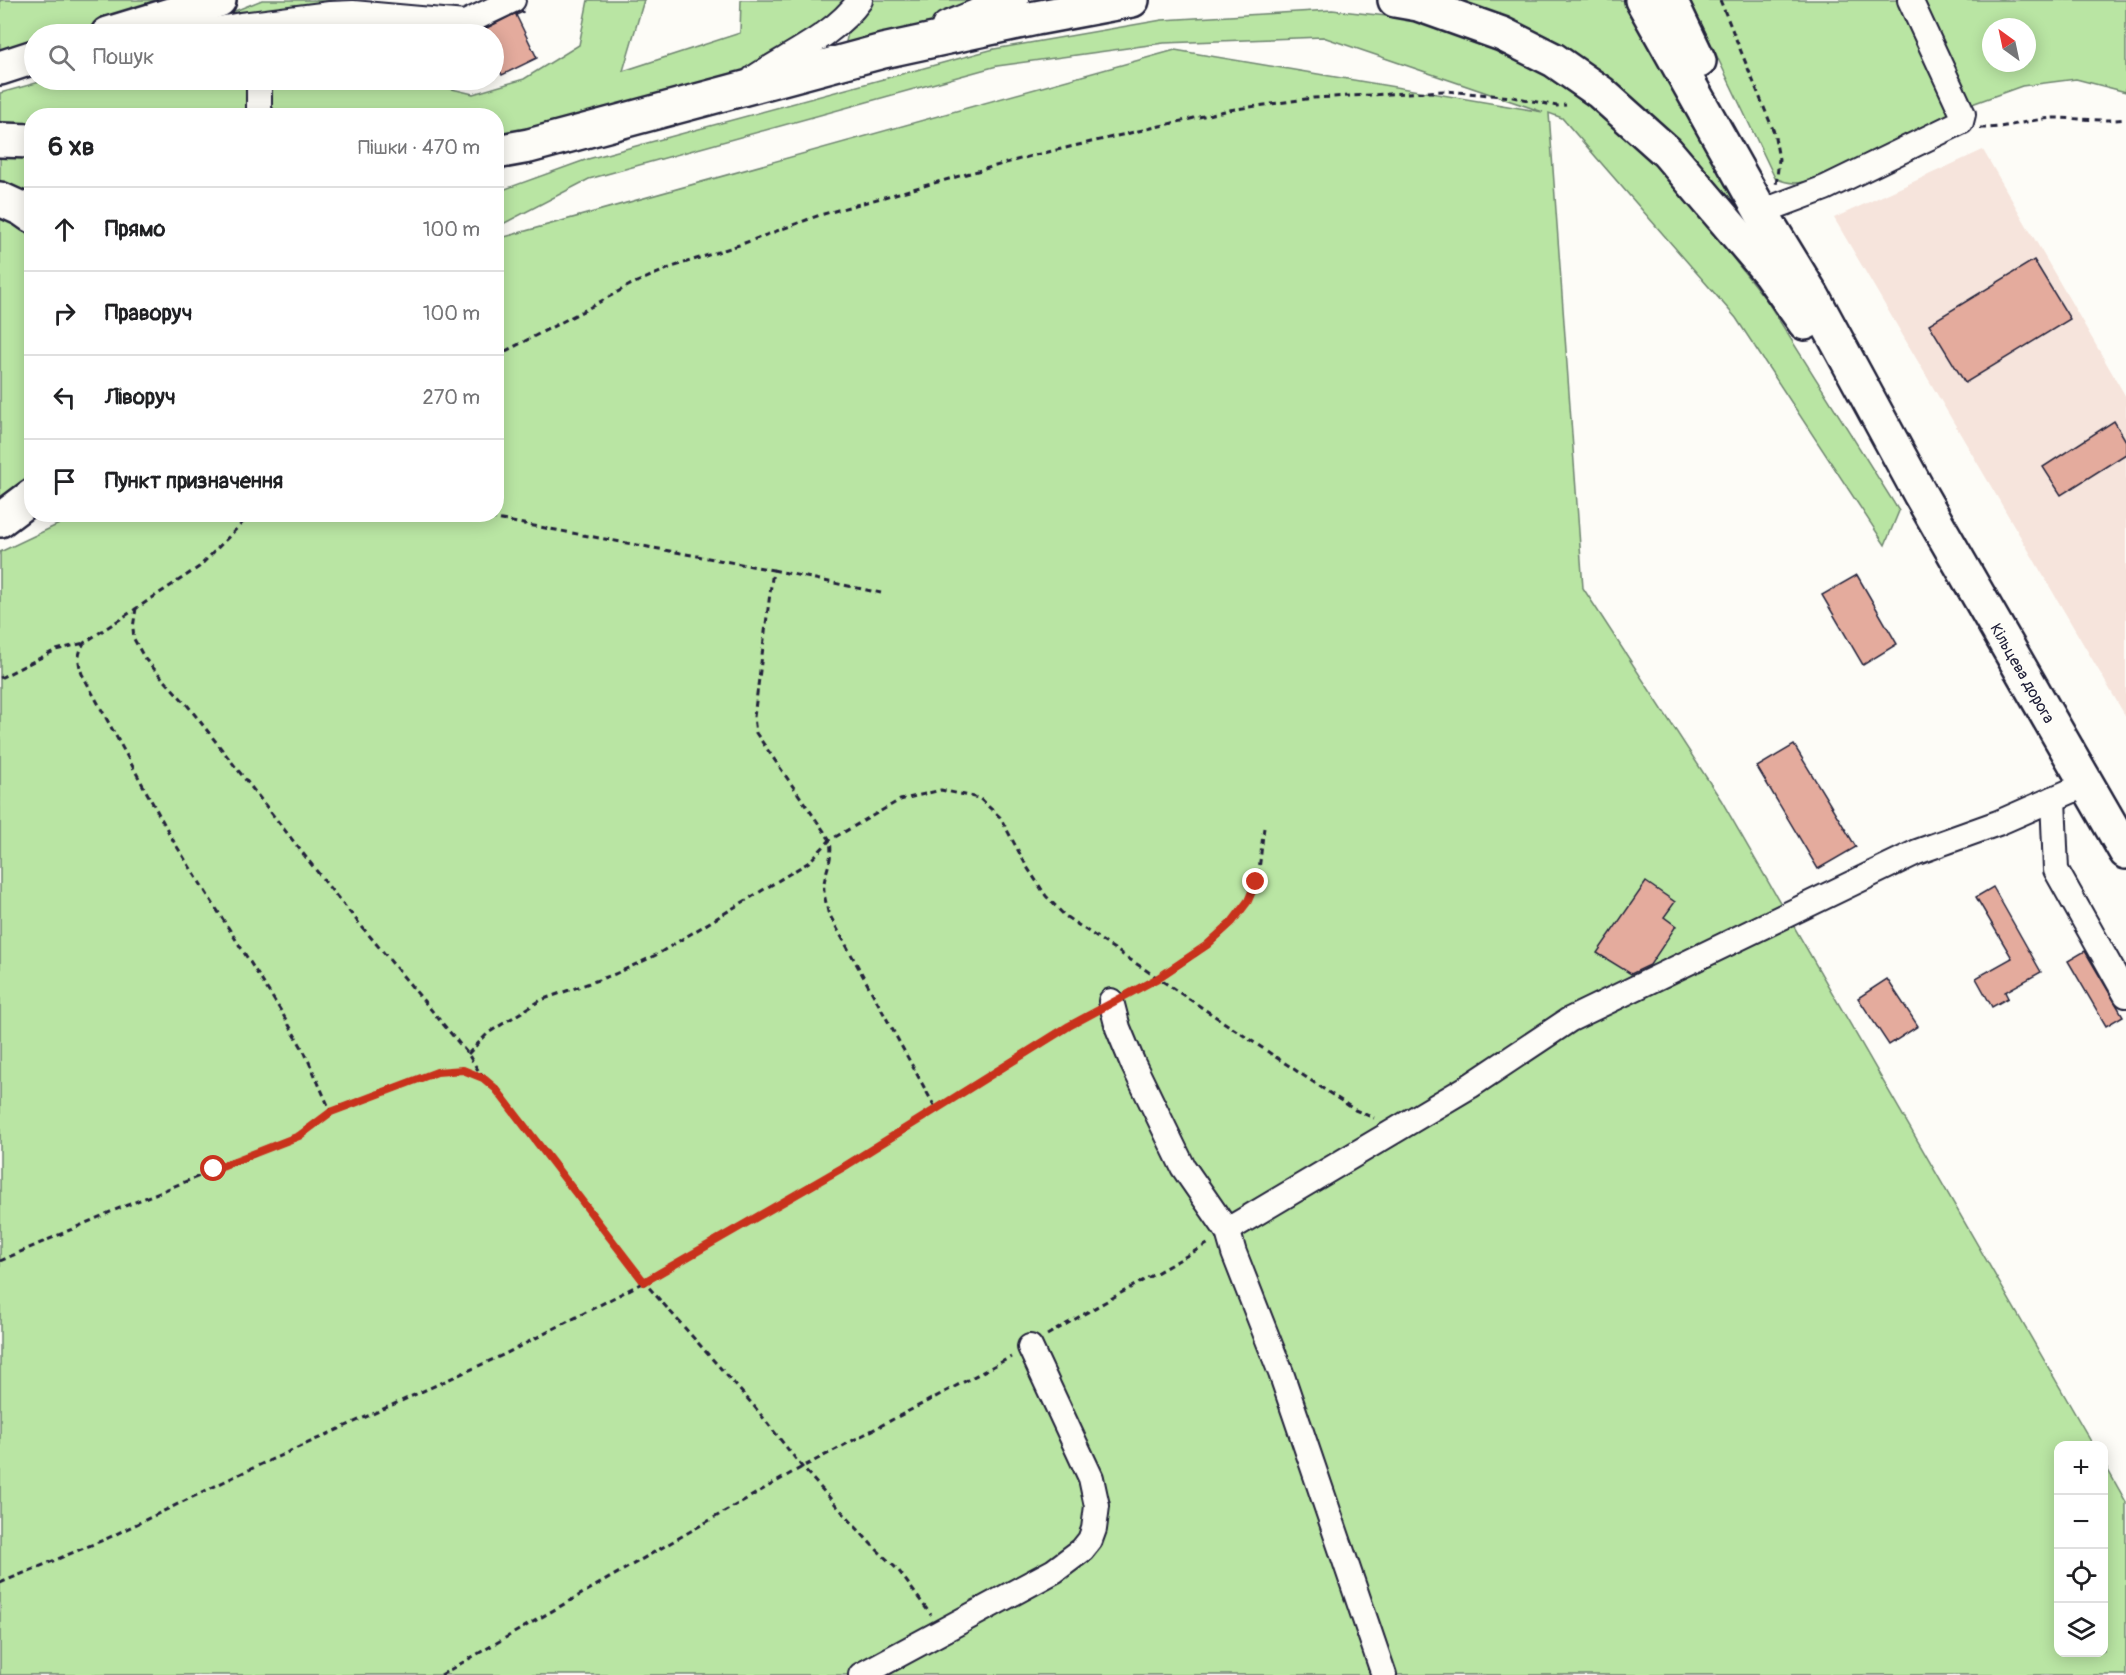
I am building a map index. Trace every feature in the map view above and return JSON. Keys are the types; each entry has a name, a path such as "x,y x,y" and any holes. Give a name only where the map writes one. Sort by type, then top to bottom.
{"highway":[{"path":"141,24 219,0"},
{"path":"504,151 733,93 883,51 1132,0"},
{"path":"1395,0 1418,3 1462,18 1502,34 1554,60 1600,92 1667,152 1769,272 1920,494"},
{"path":"1642,0 1771,208"},
{"path":"1670,0 1813,297 1920,494"},
{"path":"0,68 24,60"},
{"path":"504,166 571,142 589,130"},
{"path":"0,140 24,141"},
{"path":"0,199 24,210"},
{"name":"Кільцева дорога","path":"1920,494 2126,852"},
{"path":"0,520 24,502"},
{"path":"0,525 24,516"}],"main road":[{"path":"883,51 1013,0"}],"street":[{"path":"256,24 353,13 465,23 513,0"},
{"path":"733,93 829,31 851,12 860,0"},
{"path":"1771,208 1835,183 1961,122 1963,118 1960,108 1910,0"},
{"path":"287,24 294,18"},
{"path":"259,90 260,108"},
{"path":"1228,1232 1236,1225 1470,1086 1569,1020 1917,852 1998,823 2087,784"},
{"path":"2053,799 2056,870 2126,995"},
{"path":"1111,1001 1118,1028 1133,1064 1183,1167 1228,1232 1281,1373 1384,1675"},
{"path":"861,1675 1054,1571 1082,1550 1095,1529 1097,1506 1091,1478 1030,1347"}],"path":[{"path":"1720,0 1774,132 1779,159 1771,208"},
{"path":"504,352 630,285 672,267 820,215 1066,148 1229,110 1313,98 1445,91 1513,97 1557,106 1566,105"},
{"path":"1961,122 1981,128 2054,118 2105,121 2126,119"},
{"path":"504,520 773,570 881,593"},
{"path":"0,678 56,650 84,643 199,567 243,522"},
{"path":"773,570 754,717 756,733 830,840 832,853 824,883 828,912 936,1109"},
{"path":"136,608 134,639 146,659 188,706 326,882 468,1054 483,1078 496,1089 644,1282 754,1406 802,1467 871,1544 899,1571 942,1632"},
{"path":"84,643 78,652 82,674 174,842 305,1053 331,1112"},
{"path":"468,1054 488,1033 541,1000 615,974 656,955 809,862 830,840 900,800 941,790 979,798 1000,817 1026,867 1046,896 1065,916 1355,1110 1398,1129"},
{"path":"0,1583 108,1538 244,1472 505,1354 644,1282 842,1168 1111,1001 1158,978 1207,945 1232,922 1248,901 1256,882 1264,828"},
{"path":"0,1261 126,1205 299,1136 331,1112 437,1072 463,1070 483,1078"},
{"path":"441,1675 802,1467"}],"shaded area":[{"path":"1983,150 2126,397 2126,717 1834,218"}],"green space":[{"path":"0,0 185,0 107,24 24,24 24,51 0,59"},
{"path":"262,0 336,0 211,24 202,24"},
{"path":"588,0 644,0 623,71 740,33 741,0 851,0 790,47 725,81 504,141 504,108 270,108 269,90 456,90 473,94 487,90 504,90 504,85 524,79 579,45"},
{"path":"871,0 987,0 922,28 855,48 846,42 848,32"},
{"path":"1436,0 1626,0 1791,287 1673,142"},
{"path":"1690,0 2126,0 2126,92 2076,79 2022,86 1961,108 1815,179 1795,183 1775,178"},
{"path":"1332,10 1405,18 1471,36 1536,68 1593,103 1656,161 1767,301 1899,511 1885,545 1736,318 1562,118 1549,113 1583,588 1721,800 2091,1441 2054,1441 2054,1657 2108,1657 2108,1470 2126,1502 2126,1675 0,1675 0,552 63,522 504,522 504,237 1175,50 1543,112 1323,37 1164,43 997,66 589,179 504,223 504,189 588,159 994,49 1162,20"},
{"path":"24,86 24,90 251,90 252,108 24,108 24,128 0,126 0,93"},
{"path":"0,155 24,157 24,201 0,187"},
{"path":"0,211 24,227 24,485 0,503"}],"building":[{"path":"522,10 523,12 516,15 537,58 504,74 504,24 495,24"},
{"path":"2034,260 2070,319 1965,383 1929,324"},
{"path":"2114,421 2126,441 2126,454 2061,495 2043,467"},
{"path":"1857,575 1897,644 1863,665 1822,595"},
{"path":"1794,745 1856,847 1818,869 1757,767"},
{"path":"1646,882 1675,902 1664,917 1676,926 1650,965 1631,974 1597,953"},
{"path":"1993,887 2041,972 2005,992 2008,998 1992,1007 1976,978 2012,958 1976,897"},
{"path":"2085,951 2123,1016 2106,1026 2068,961"},
{"path":"1887,979 1918,1026 1889,1045 1858,998"}],"route":[{"path":"214,1169 299,1136 331,1112 437,1072 463,1070 483,1078 496,1089 644,1282 842,1168 1111,1001 1158,978 1207,945 1232,922 1248,901 1256,882"}]}
